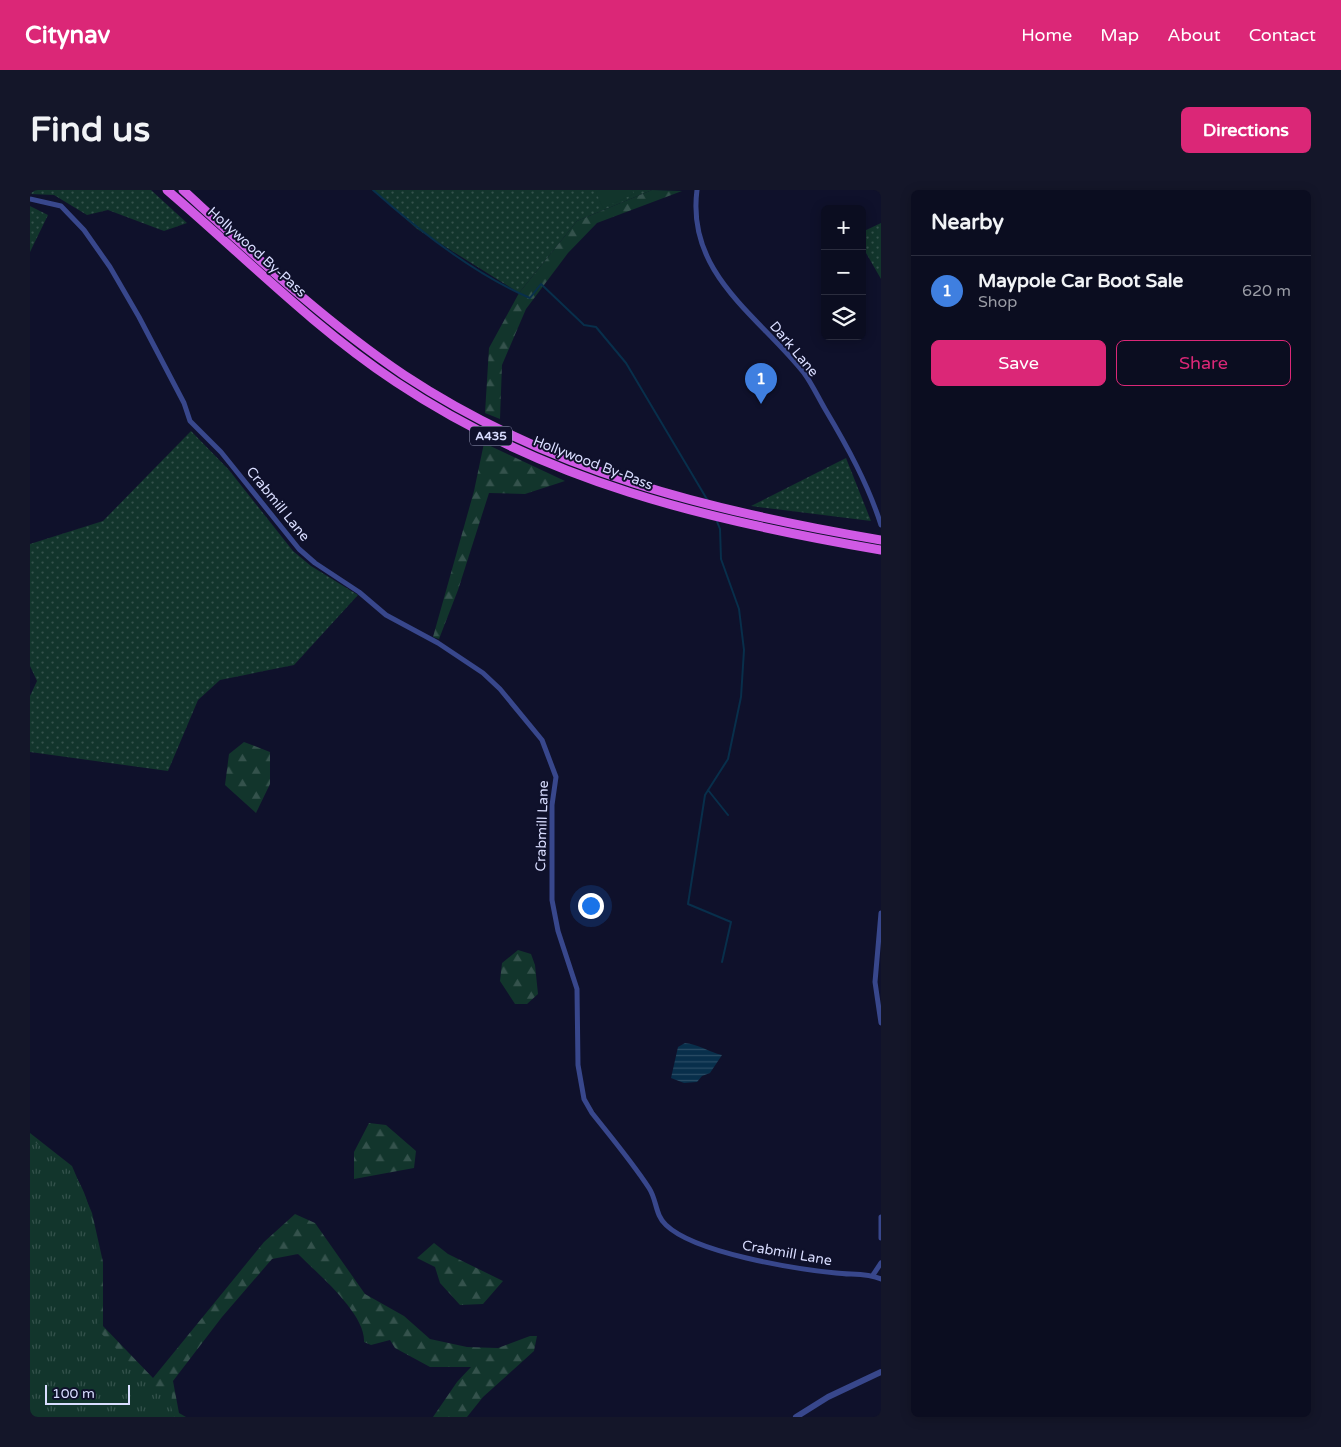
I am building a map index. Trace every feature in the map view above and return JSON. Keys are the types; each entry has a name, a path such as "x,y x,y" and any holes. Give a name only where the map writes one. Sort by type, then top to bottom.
{"highway":[{"name":"Hollywood By-Pass","path":"167,190 305,314 351,350 397,383 492,437 562,469 684,510 776,531 881,550"},
{"name":"Hollywood By-Pass","path":"183,190 313,307 355,340 405,375 494,426 569,461 646,489 761,517 881,540"}],"street":[{"name":"Dark Lane","path":"697,190 695,202 704,252 721,282 744,311 772,336 805,374 852,457 880,515 881,525"},
{"name":"Crabmill Lane","path":"30,199 61,206 84,230 110,267 139,316 184,403 190,421 221,452 299,549 315,564 359,592 386,616 438,643 478,669 500,689 542,740 556,777 552,805 552,900 558,931 577,989 578,1065 582,1090 592,1112 651,1190 658,1214 666,1225 692,1240 729,1253 765,1262 836,1273 873,1276 881,1279"},
{"path":"881,913 874,982 881,1023"},
{"path":"881,1216 881,1238"},
{"path":"873,1276 881,1263"},
{"path":"796,1417 828,1397 881,1372"}],"green space":[{"path":"30,190 151,190 187,223 164,231 108,210 87,215 54,195 30,194"},
{"path":"373,190 652,190 577,221 519,293 417,229"},
{"path":"600,190 632,190 634,194 603,208 596,192"},
{"path":"652,190 682,191 597,223 568,253 526,309 502,365 500,419 485,413 489,348 519,293 577,221"},
{"path":"30,206 48,215 30,252"},
{"path":"881,223 881,279 866,253 866,230"},
{"path":"191,431 229,470 293,551 311,566 358,595 294,665 220,680 198,700 168,771 30,752 30,696 37,681 30,666 30,544 103,521"},
{"path":"484,443 565,481 525,494 489,493 458,590 439,639 433,637 474,491"},
{"path":"846,458 871,521 751,506"},
{"path":"244,742 270,752 270,784 256,813 225,785 229,754"},
{"path":"518,950 531,954 535,965 538,994 527,1004 515,1004 500,981 502,963"},
{"path":"369,1123 386,1125 416,1151 414,1168 354,1179 354,1152"},
{"path":"30,1133 72,1166 92,1213 103,1262 103,1326 153,1378 264,1242 295,1214 315,1223 365,1294 404,1316 430,1339 467,1347 498,1348 530,1336 537,1336 534,1351 483,1397 467,1417 433,1417 457,1382 471,1367 430,1367 395,1348 390,1340 371,1345 364,1342 363,1331 349,1307 328,1283 298,1254 272,1259 222,1317 173,1381 179,1413 186,1417 163,1417 97,1346 30,1190"},
{"path":"30,1138 74,1175 89,1206 98,1271 97,1329 157,1391 172,1394 171,1407 174,1417 30,1417"},
{"path":"434,1243 448,1254 503,1281 483,1304 460,1305 440,1283 435,1267 417,1258"}],"water":[{"path":"685,1043 722,1055 710,1073 702,1076 697,1082 684,1083 671,1078 678,1047"}],"waterway":[{"path":"373,190 408,220 448,250 489,277 530,298 541,284 584,325 596,327 626,363 708,501"},
{"path":"716,519 720,529 721,559 739,609 744,650 741,697 728,759 705,795 688,904 731,922 722,962"},
{"path":"708,790 728,815"}],"place":[{"name":"Maypole Car Boot Sale","path":"761,404"}]}
